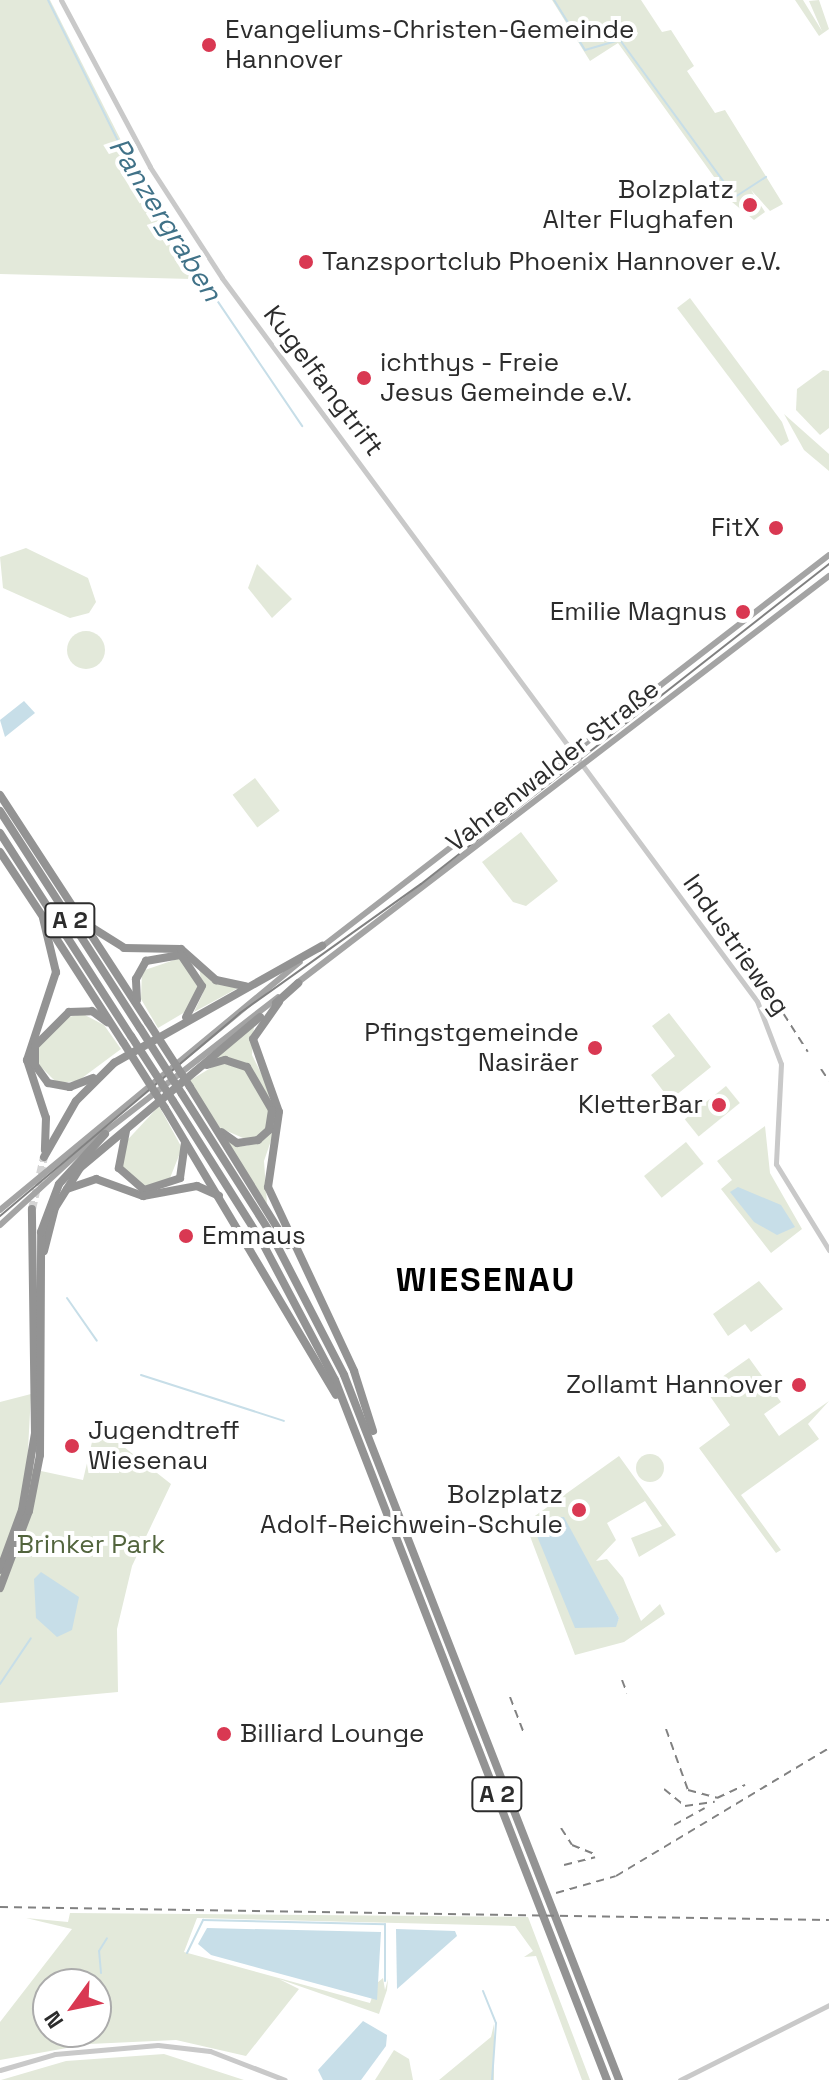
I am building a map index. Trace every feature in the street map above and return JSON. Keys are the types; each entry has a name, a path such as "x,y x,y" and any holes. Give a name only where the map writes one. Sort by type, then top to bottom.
{"highway":[{"path":"0,795 211,1119 315,1291 354,1371 376,1448"},
{"name":"A 2","path":"0,811 182,1094 264,1204"},
{"name":"A 2","path":"0,833 262,1242 353,1423 607,2080"},
{"path":"0,852 228,1206 353,1423"},
{"path":"64,892 109,943 181,949 216,980 250,986"},
{"path":"43,918 56,972 27,1060 46,1118 44,1157 69,1111 104,1071"},
{"path":"116,1032 97,1014 77,1010 53,1020 35,1046 37,1072 55,1086 78,1085 180,1023 322,946"},
{"path":"148,1022 136,979 146,961 166,953 187,959 201,979 198,1001 180,1023"},
{"path":"264,1204 266,1167 278,1104 253,1046 258,1024 298,983"},
{"path":"37,1274 63,1192 132,1124 279,1002"},
{"path":"197,1071 225,1060 247,1067 273,1117 264,1136 244,1144 211,1119"},
{"path":"132,1124 117,1161 126,1179 144,1190 180,1178 187,1155 182,1135"},
{"path":"0,1588 29,1511 40,1455 37,1274 53,1195 105,1134"},
{"path":"63,1192 89,1180 151,1197 197,1186 228,1206"},
{"path":"0,1570 22,1510 35,1433 32,1209"},
{"name":"A 2","path":"277,1228 376,1448 619,2080"}],"main road":[{"name":"Vahrenwalder Straße","path":"0,1210 145,1084 829,555"},
{"name":"Vahrenwalder Straße","path":"0,1225 71,1160 829,576"}],"street":[{"name":"Kugelfangtrift","path":"61,0 200,247 584,767"},
{"name":"Industrieweg","path":"584,767 767,1017 781,1064 776,1164 829,1250"},
{"path":"680,2080 829,2005"},
{"path":"0,2070 55,2054 158,2045 210,2051 285,2080"}],"green space":[{"path":"0,0 50,0 191,279 0,274"},
{"path":"552,0 641,0 662,32 671,30 694,66 687,71 715,113 725,110 783,204 770,211 751,190 765,212 754,220 732,202 618,43 590,61"},
{"path":"795,0 803,0 822,31 809,1 819,0 829,29 819,36"},
{"path":"690,298 782,422 789,441 781,446 677,308"},
{"path":"823,370 829,371 829,428 820,435 796,410 797,389"},
{"path":"784,414 829,454 829,471 804,450"},
{"path":"26,548 88,578 96,602 89,613 70,618 3,588 0,557"},
{"path":"257,564 292,599 272,618 248,588"},
{"path":"86,631 100,636 105,650 100,664 86,669 72,664 67,650 72,636"},
{"path":"255,778 280,811 257,828 233,795"},
{"path":"521,832 558,881 526,906 513,902 482,862"},
{"path":"180,958 198,987 185,1012 158,1028 141,999 142,971"},
{"path":"199,967 215,983 238,988 194,1012 203,993"},
{"path":"669,1013 711,1067 670,1100 651,1075 675,1056 652,1026"},
{"path":"83,1014 104,1025 121,1049 78,1081 57,1083 37,1063 38,1046 68,1017"},
{"path":"254,1025 252,1055 272,1095 276,1126 264,1161 267,1204 227,1141 246,1146 266,1138 272,1102 249,1065 214,1060"},
{"path":"219,1063 244,1067 270,1111 266,1130 250,1141 220,1128 189,1081"},
{"name":"KletterBar","path":"726,1086 740,1103 699,1136 685,1119"},
{"path":"159,1106 182,1148 168,1183 144,1187 123,1171 120,1148"},
{"path":"765,1126 770,1173 802,1229 771,1253 721,1189 732,1180 717,1161"},
{"path":"686,1142 704,1164 662,1198 644,1176"},
{"path":"759,1281 783,1309 751,1332 745,1324 728,1336 713,1314"},
{"path":"749,1358 781,1402 764,1414 779,1436 829,1401 808,1424 819,1439 741,1495 781,1550 776,1553 699,1448 730,1425 705,1389"},
{"name":"Brinker Park","path":"31,1394 27,1468 83,1480 96,1425 171,1484 132,1566 117,1629 118,1692 0,1703 0,1402"},
{"path":"650,1454 660,1458 664,1468 660,1478 650,1482 640,1478 636,1468 640,1458"},
{"path":"619,1456 676,1535 639,1557 631,1538 662,1526 645,1501 607,1523 616,1540 596,1561 607,1559 623,1578 641,1621 660,1604 665,1614 624,1642 575,1655 525,1523","holes":["557,1516 619,1618 615,1627 580,1627"]},
{"path":"70,1913 528,1917 590,2080 582,2080 536,1956 524,1957 533,1951 515,1926 197,1918 184,1952 370,2003 377,1983 383,1978 385,1990 388,1979 379,2014 279,1979 299,1989 246,2056 176,2040 112,2043 112,1968 42,1968 72,1929 26,1918 68,1922"},
{"path":"32,1981 32,2048 67,2048 0,2060 0,2022"},
{"path":"494,2024 494,2080 439,2080 491,2037"},
{"path":"394,2050 409,2059 413,2080 375,2080"},
{"path":"164,2054 244,2080 1,2080 66,2061"}],"water":[{"path":"24,701 35,713 5,737 0,720"},
{"path":"738,1187 781,1205 795,1227 777,1235 754,1222 730,1192"},
{"path":"548,1517 564,1517 619,1618 616,1627 575,1628 537,1536"},
{"path":"41,1572 79,1597 72,1630 57,1637 36,1618 34,1579"},
{"path":"207,1928 381,1932 377,2000 211,1955 198,1944"},
{"path":"396,1929 455,1931 457,1936 397,1989"},
{"path":"363,2021 387,2035 386,2046 361,2080 323,2080 318,2070"}],"waterway":[{"name":"Panzergraben","path":"48,0 143,191 302,426"},
{"path":"554,0 585,50 620,40 735,197 766,177"},
{"path":"67,1298 97,1341"},
{"path":"141,1375 284,1421"},
{"path":"0,1684 31,1638"},
{"path":"187,1953 203,1920 385,1924 385,1981"},
{"path":"101,1968 99,1951 107,1938"},
{"path":"483,1991 496,2023 492,2080"}],"tunnel":[{"path":"32,1209 44,1157"}],"tram line":[{"path":"0,1216 240,1013 421,884 829,564"}],"railway":[{"path":"776,1002 808,1052"},
{"path":"821,1069 829,1081"},
{"path":"622,1680 627,1693"},
{"path":"510,1697 524,1733"},
{"path":"666,1729 688,1790 717,1798 745,1785"},
{"path":"556,1893 616,1876 829,1748"},
{"path":"664,1789 685,1806 715,1802"},
{"path":"674,1825 705,1808"},
{"path":"561,1828 572,1845 594,1854"},
{"path":"564,1865 595,1857"},
{"path":"0,1907 829,1920"}],"place":[{"name":"Evangeliums-Christen-Gemeinde Hannover","path":"209,45"},
{"name":"Bolzplatz Alter Flughafen","path":"750,205"},
{"name":"Tanzsportclub Phoenix Hannover e.V.","path":"306,262"},
{"name":"ichthys - Freie Jesus Gemeinde e.V.","path":"364,378"},
{"name":"FitX","path":"776,528"},
{"name":"Emilie Magnus","path":"743,612"},
{"name":"Pfingstgemeinde Nasiräer","path":"595,1048"},
{"name":"KletterBar","path":"719,1105"},
{"name":"Emmaus","path":"186,1236"},
{"name":"Zollamt Hannover","path":"799,1385"},
{"name":"Jugendtreff Wiesenau","path":"72,1446"},
{"name":"Bolzplatz Adolf-Reichwein-Schule","path":"579,1510"},
{"name":"Billiard Lounge","path":"224,1734"}],"district":[{"name":"WIESENAU","path":"486,1280"}]}
